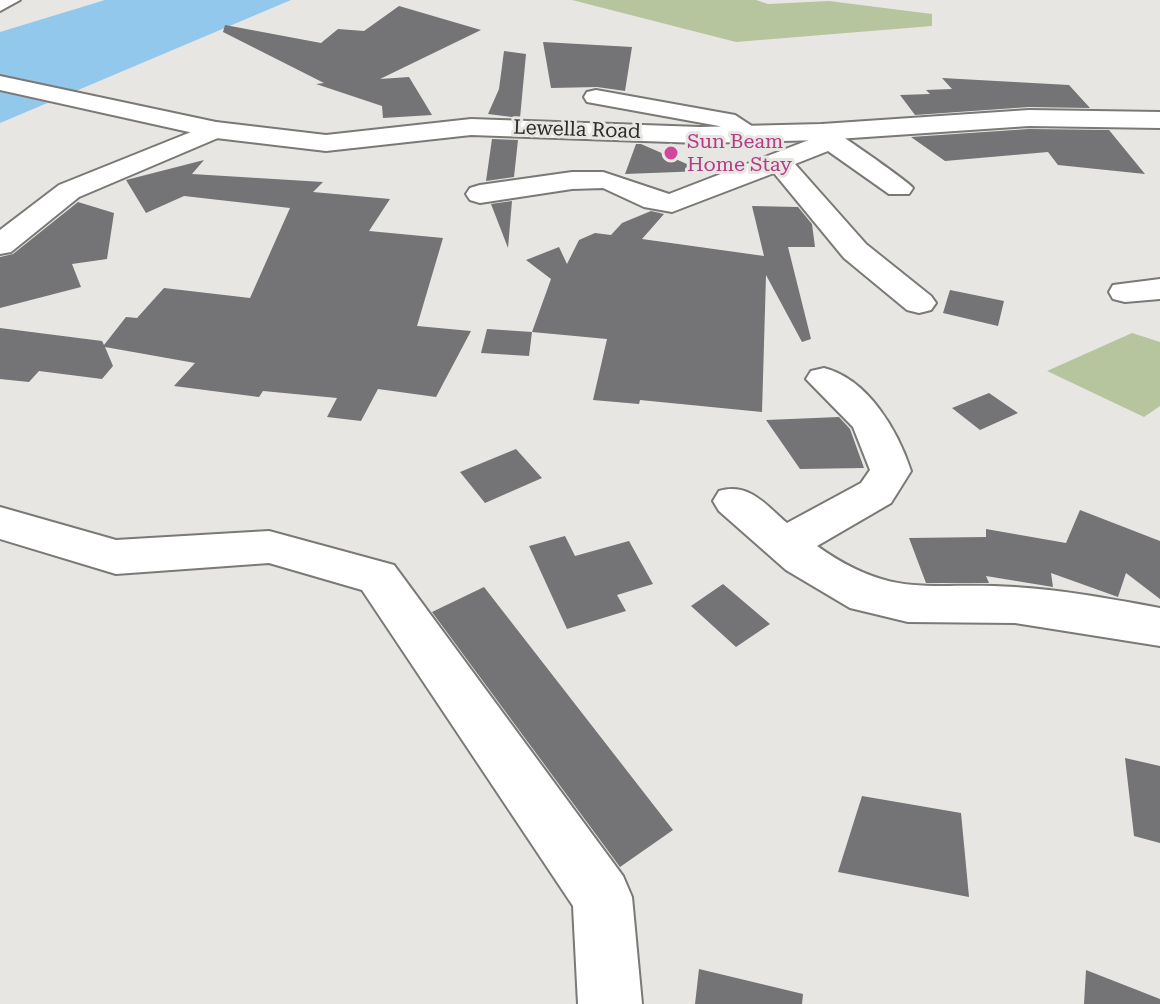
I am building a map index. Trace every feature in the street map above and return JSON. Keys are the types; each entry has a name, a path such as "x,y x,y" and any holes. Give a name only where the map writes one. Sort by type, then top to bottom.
{"main road":[{"path":"0,5 10,0"},
{"name":"Lewella Road","path":"0,83 216,130 326,143 471,127 827,136 1005,118 1160,120"}],"street":[{"path":"596,97 726,120 751,134"},
{"path":"0,245 69,191 216,130"},
{"path":"480,194 600,179 620,182 653,200 672,203 778,161 827,136 899,188"},
{"path":"778,161 855,251 919,303"},
{"path":"1125,292 1160,289"},
{"path":"784,544 876,493 891,471 881,438 868,418 824,379"},
{"path":"734,501 784,544 847,588 884,599 923,606 1012,605 1160,627"},
{"path":"0,523 116,557 269,547 378,577 602,897 610,1004"}],"green space":[{"path":"572,0 756,0 768,4 829,1 932,14 932,26 736,42"},
{"path":"1132,333 1160,342 1160,406 1144,417 1047,371"}],"water":[{"path":"105,0 291,0 0,123 0,32"}],"building":[{"path":"399,6 481,30 380,79 409,77 432,115 383,118 382,106 316,84 324,83 223,32 225,25 321,43 338,29 364,31"},
{"path":"543,42 632,47 625,91 597,87 551,88"},
{"path":"504,51 526,54 520,118 488,114 499,89"},
{"path":"942,78 1069,85 1090,108 1029,107 915,115 900,95 930,94 926,90 952,89"},
{"path":"1029,129 1109,130 1145,174 1058,165 1048,152 945,161 911,137"},
{"path":"492,139 518,140 514,177 486,181"},
{"path":"636,144 641,144 703,171 625,174"},
{"path":"204,160 192,174 323,182 313,192 390,199 369,231 443,238 417,326 471,331 436,397 378,389 361,421 327,417 337,398 263,391 259,397 174,386 195,363 105,347 113,366 102,379 39,371 29,382 0,379 0,328 102,341 104,345 126,317 137,318 164,288 250,298 290,208 184,196 146,213 126,180"},
{"path":"512,201 508,248 491,204"},
{"path":"78,202 114,213 107,259 72,264 81,287 0,308 0,257 13,254"},
{"path":"752,206 798,207 812,224 815,247 788,247 811,339 802,342 766,275 762,412 640,400 639,404 593,400 607,339 532,332 551,279 526,260 559,247 567,264 579,240 595,233 611,235 622,223 651,211 664,214 642,239 764,256"},
{"path":"950,290 1004,301 998,326 943,313"},
{"path":"487,329 532,332 529,356 481,353"},
{"path":"989,393 1018,413 980,430 952,408"},
{"path":"839,417 850,429 864,468 800,469 766,420"},
{"path":"516,449 542,478 485,503 460,472"},
{"path":"1080,510 1160,541 1160,599 1126,573 1118,597 1051,573 1053,587 986,576 989,583 926,583 909,538 986,537 986,529 1066,543"},
{"path":"565,536 575,556 629,541 653,584 617,595 626,611 567,629 529,546"},
{"path":"723,584 770,624 736,647 691,606"},
{"path":"484,587 673,830 620,867 432,612"},
{"path":"1125,758 1160,766 1160,843 1134,836"},
{"path":"862,796 961,813 969,897 838,872"},
{"path":"699,969 803,994 802,1004 695,1004"},
{"path":"1086,970 1160,999 1160,1004 1084,1004"}],"place":[{"name":"Sun Beam Home Stay","path":"671,153"}]}
